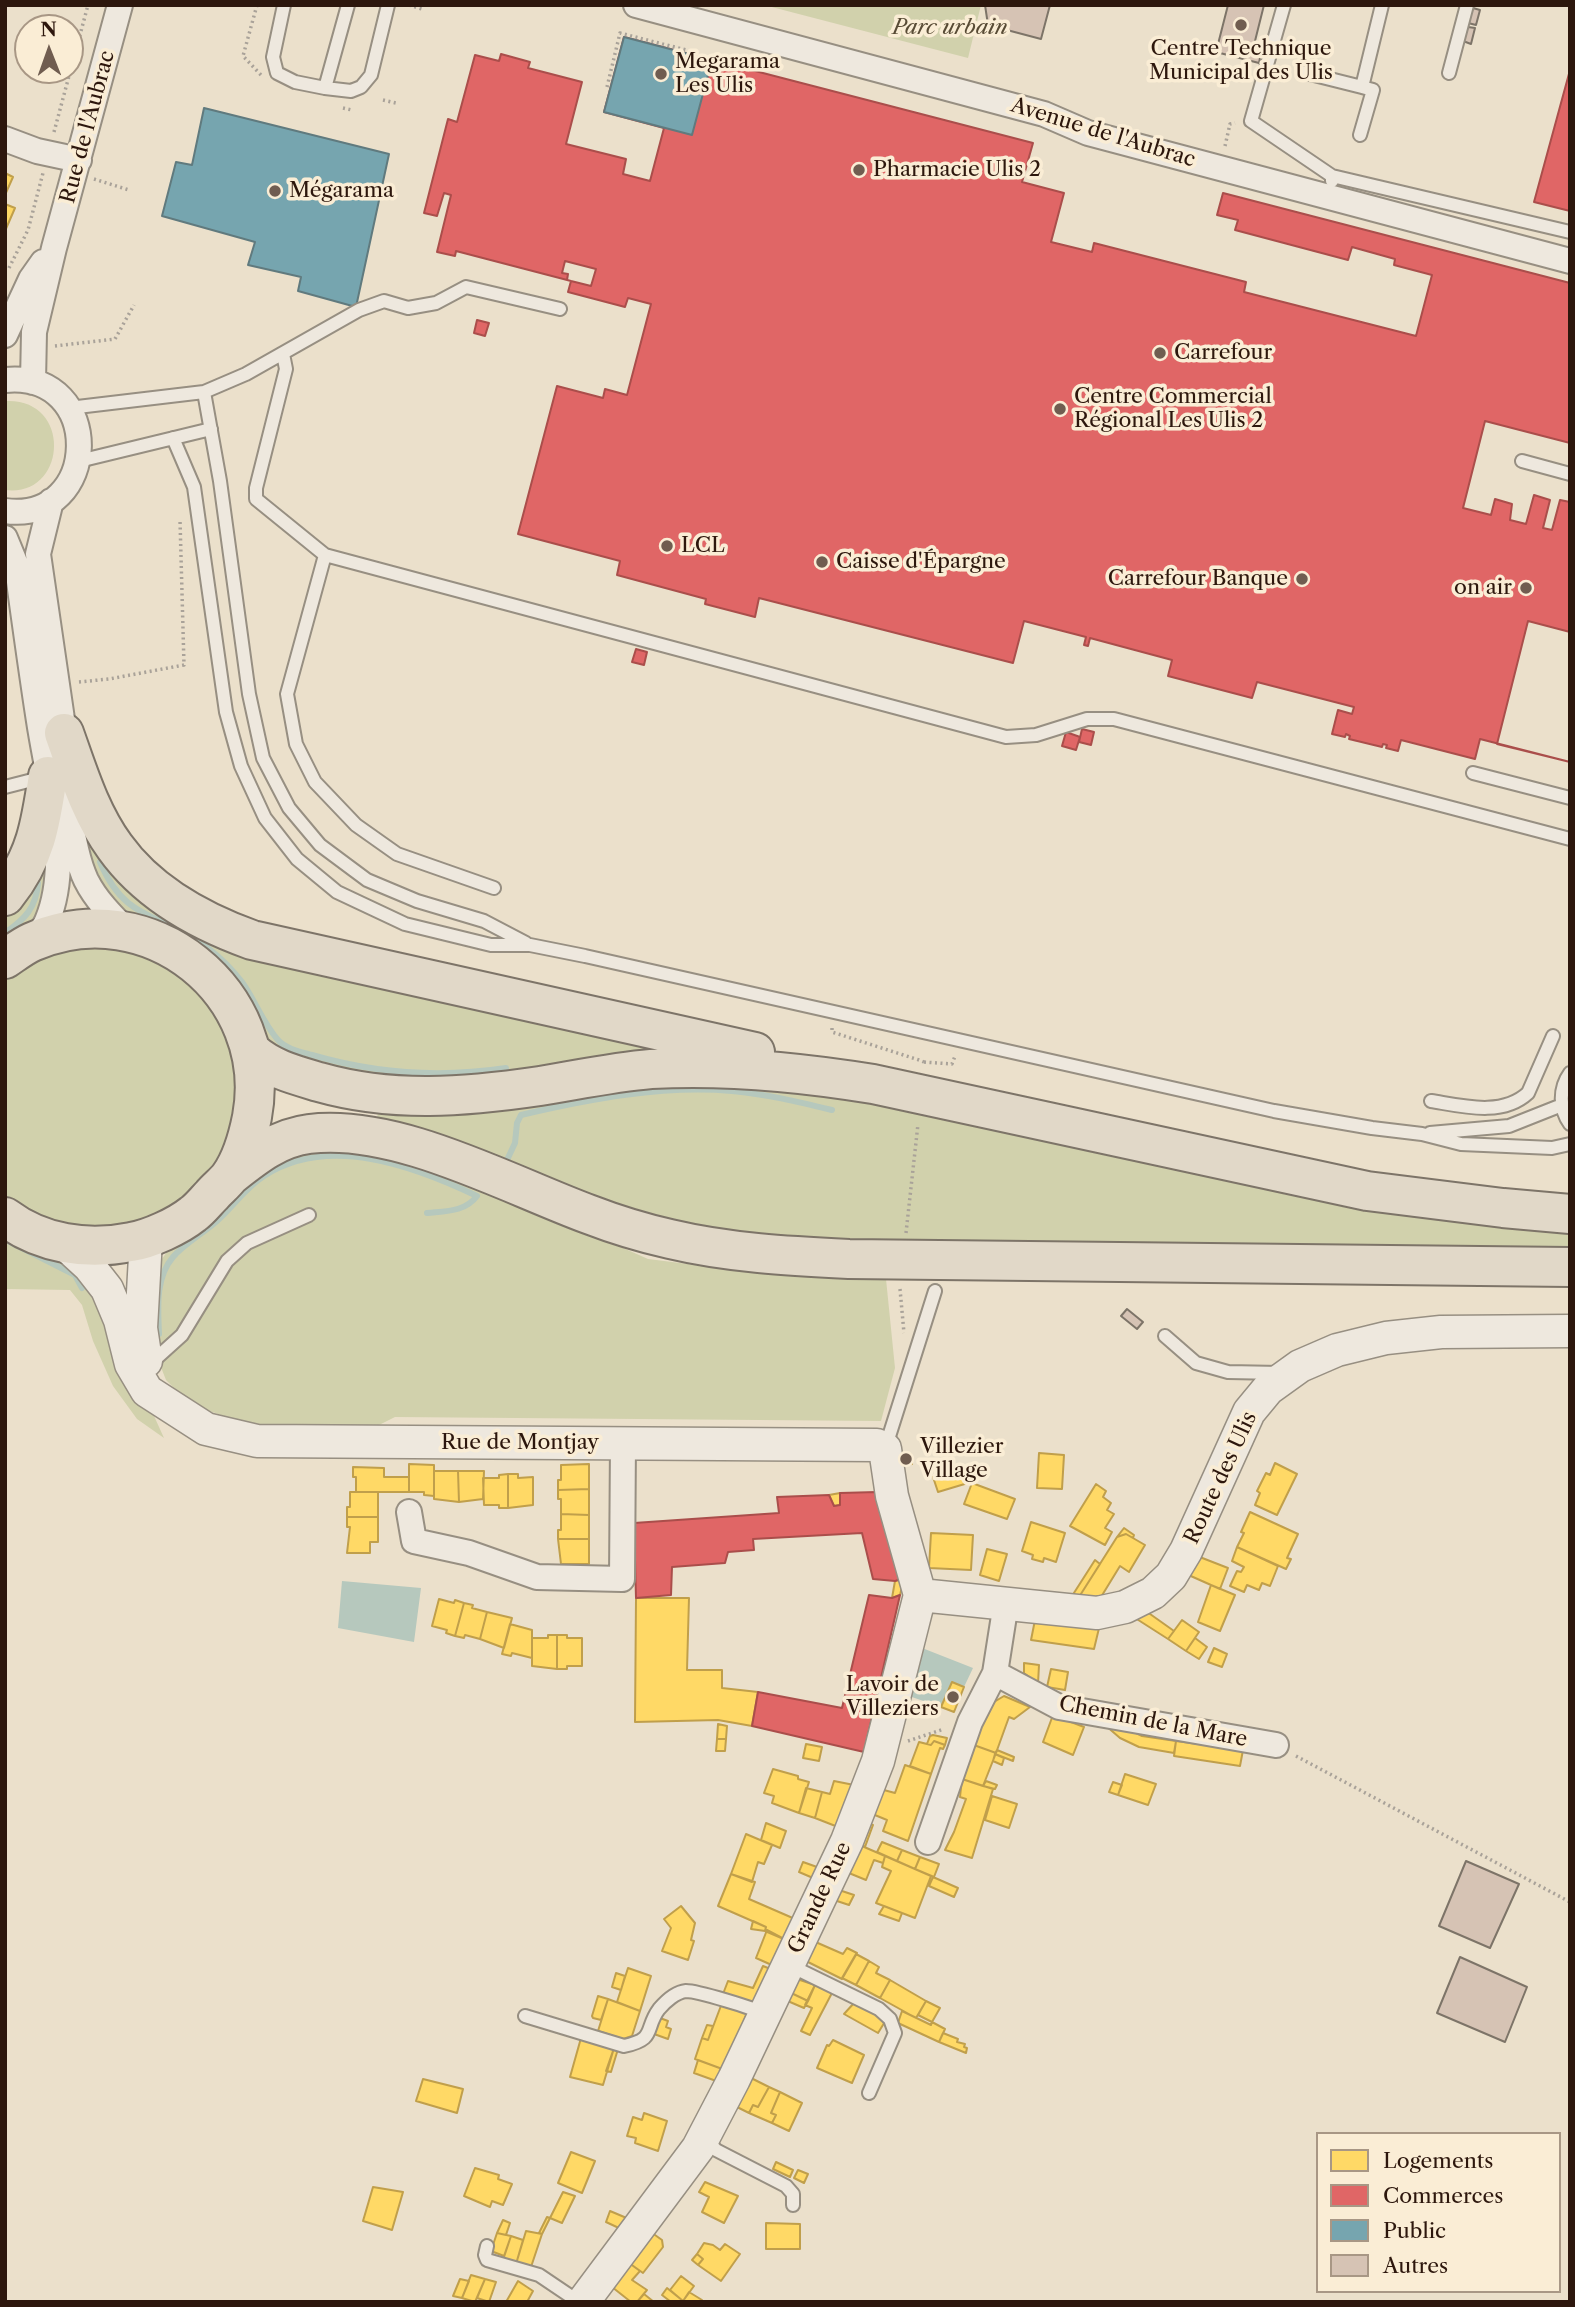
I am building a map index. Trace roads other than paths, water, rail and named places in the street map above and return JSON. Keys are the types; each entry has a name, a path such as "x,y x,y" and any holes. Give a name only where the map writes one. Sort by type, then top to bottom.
{"main road":[{"path":"64,733 94,812 115,848 144,878 176,905 212,925 263,943 762,1054 823,1076"},
{"path":"5,896 24,871 36,842 48,776"},
{"path":"18,951 73,931 95,928 127,931 170,947 208,973 236,1010 252,1052 256,1095 248,1137 230,1176"},
{"path":"252,1052 266,1065 342,1088 385,1096 423,1098 463,1097 650,1069 714,1068 823,1076 873,1084 1367,1191 1503,1209 1570,1214"},
{"path":"5,1217 20,1228 65,1244 106,1247 146,1239 193,1214 230,1176 269,1146 308,1134 349,1134 393,1142 467,1165 604,1219 669,1239 751,1254 849,1259 1570,1266"}],"street":[{"name":"Rue de l'Aubrac","path":"33,382 34,332 54,248 121,5"},
{"name":"Avenue de l'Aubrac","path":"636,5 1044,114 1088,133 1331,186 1570,261"},
{"path":"5,139 77,167"},
{"name":"Rue de l'Aubrac","path":"5,335 31,279 54,248"},
{"path":"5,380 33,382 52,391 69,408 76,422 80,442 79,461 73,477 63,490 51,501 31,510 5,511"},
{"path":"51,501 38,554 64,733 64,762 77,853 86,879 98,899 127,931"},
{"path":"5,538 17,567 48,776 56,810 57,872 53,902 46,923 18,951"},
{"path":"146,1239 141,1328 143,1352 164,1401"},
{"name":"Rue de Montjay","path":"65,1244 89,1266 107,1289 120,1320 131,1364 148,1391 206,1429 257,1441 877,1445 885,1449"},
{"name":"Route des Ulis","path":"920,1595 1097,1613 1125,1607 1153,1593 1171,1576 1186,1551 1249,1412 1268,1389 1300,1366 1337,1350 1386,1338 1441,1332 1570,1331"},
{"path":"409,1512 414,1541 470,1553 537,1577 622,1579 623,1442"},
{"name":"Grande Rue","path":"581,2302 703,2137 852,1830 878,1761 920,1595 892,1496 885,1449"},
{"path":"928,1842 970,1722 995,1673 1006,1603"},
{"name":"Chemin de la Mare","path":"995,1673 1059,1707 1276,1745"}],"lane":[{"path":"284,5 273,57 276,72 295,82 351,91 361,87 371,75 388,5"},
{"path":"325,88 348,5"},
{"path":"1284,5 1251,121 1331,186 1570,232"},
{"path":"1362,87 1382,5"},
{"path":"1449,73 1467,5"},
{"path":"1303,72 1373,90 1360,135"},
{"path":"69,408 204,391 246,374 359,310 384,301 408,308 436,303 466,287 560,309"},
{"path":"283,354 286,369 256,488 256,499 325,555 1006,737 1036,735 1087,719 1114,719 1570,839"},
{"path":"204,391 222,495 249,694 263,758 289,808 320,845 367,880 417,901 484,921 530,945"},
{"path":"79,461 211,429"},
{"path":"173,438 194,487 226,712 241,766 265,818 297,859 337,892 405,924 491,945 530,945 1274,1111 1422,1134 1461,1144 1552,1148 1570,1144"},
{"path":"1522,461 1570,474"},
{"path":"325,555 287,694 296,744 315,782 356,825 397,854 494,888"},
{"path":"1473,773 1570,798"},
{"path":"5,787 48,776"},
{"path":"1431,1101 1479,1108 1510,1105 1521,1100 1528,1093 1553,1036"},
{"path":"1570,1073 1562,1091 1562,1105 1570,1124"},
{"path":"1422,1134 1509,1126 1562,1105"},
{"path":"148,1366 182,1335 227,1261 247,1243 309,1215"},
{"path":"885,1449 935,1291"},
{"path":"1165,1336 1196,1363 1228,1372 1291,1373"},
{"path":"788,1965 879,2009 890,2019 895,2033 869,2093"},
{"path":"525,2016 624,2046 640,2043 650,2031 657,2012 668,1999 685,1991 752,2007 765,2014"},
{"path":"703,2137 716,2150 786,2186 793,2194 793,2205"},
{"path":"486,2246 487,2260 539,2275 581,2302"}],"waterway":[{"path":"100,862 110,882 133,907 191,937 226,964 242,982 273,1033 289,1048 336,1061 385,1070 457,1073 506,1068"},
{"path":"5,933 18,923 32,906 38,883"},
{"path":"507,1160 515,1143 517,1123 521,1115 599,1099 679,1090 732,1091 832,1110"},
{"path":"159,1334 160,1284 173,1257 218,1220 257,1181 289,1164 316,1157 371,1159 426,1174 477,1196 461,1208 427,1213"},
{"path":"10,1242 75,1275 82,1288"}],"place":[{"name":"Centre Technique Municipal des Ulis","path":"1241,25"},
{"name":"Megarama Les Ulis","path":"661,74"},
{"name":"Pharmacie Ulis 2","path":"859,170"},
{"name":"Mégarama","path":"275,191"},
{"name":"Carrefour","path":"1160,353"},
{"name":"Centre Commercial Régional Les Ulis 2","path":"1060,409"},
{"name":"LCL","path":"667,546"},
{"name":"Caisse d'Épargne","path":"822,562"},
{"name":"Carrefour Banque","path":"1302,579"},
{"name":"on air","path":"1526,588"},
{"name":"Villezier Village","path":"906,1459"},
{"name":"Lavoir de Villeziers","path":"953,1697"}],"park label":[{"name":"Parc urbain","path":"950,28"}]}
